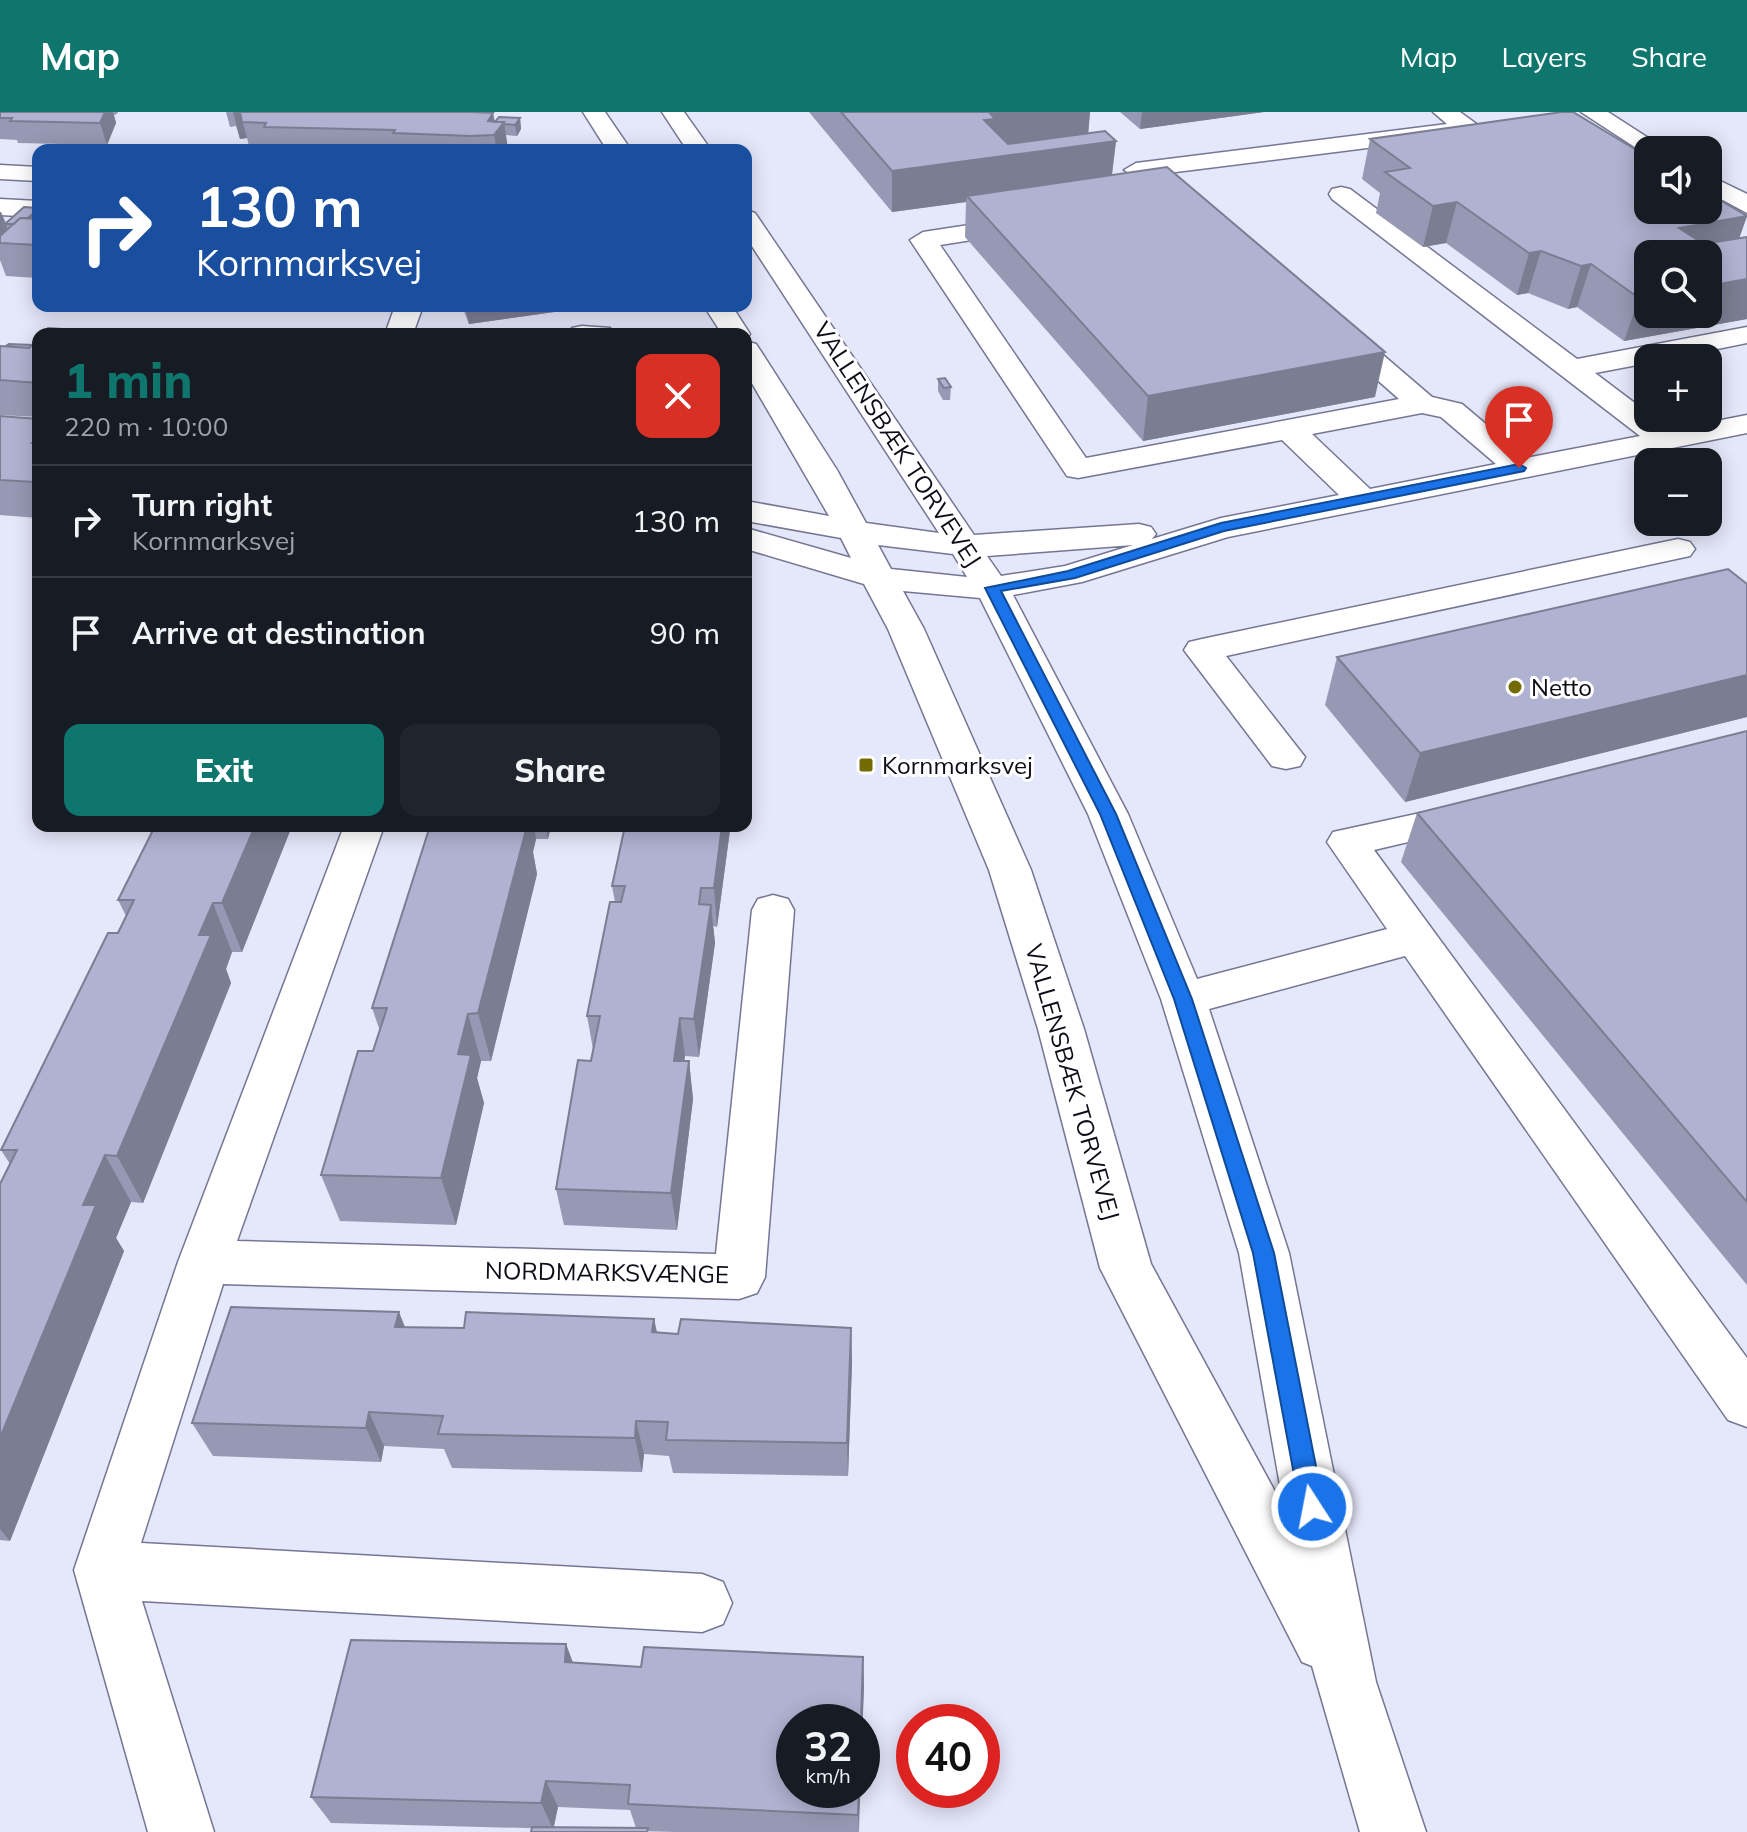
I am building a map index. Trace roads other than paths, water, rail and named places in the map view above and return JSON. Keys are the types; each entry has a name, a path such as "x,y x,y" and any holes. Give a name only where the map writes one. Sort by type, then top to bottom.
{"street":[{"path":"594,112 615,144"},
{"path":"673,112 695,144"},
{"path":"1136,170 1470,128 1444,112"},
{"path":"1592,112 1634,137"},
{"path":"0,172 32,174"},
{"path":"1722,190 1745,202"},
{"path":"1341,194 1663,439"},
{"path":"1422,404 1186,199 923,240 1078,469 1422,404 1451,410 1519,468"},
{"path":"0,207 32,209"},
{"name":"VALLENSBÆK TORVEVEJ","path":"752,227 992,588 1108,814 1183,999 1264,1253 1345,1682 1393,1832"},
{"path":"1572,369 1747,335"},
{"name":"VALLENSBÆK TORVEVEJ","path":"752,360 867,554 913,643 1010,870 1061,1029 1126,1268 1345,1682"},
{"path":"752,513 867,554 933,586 992,588 1070,575 1221,528 1747,424"},
{"path":"1289,429 1362,499"},
{"path":"752,539 867,554 966,545 1036,544 1221,528"},
{"path":"1286,757 1202,650 1678,549"},
{"path":"1501,808 1347,842 1747,1402"},
{"path":"181,1832 103,1570 204,1262 362,832"},
{"name":"NORDMARKSVÆNGE","path":"204,1262 739,1277 773,910"},
{"path":"1183,999 1417,937"},
{"path":"103,1570 702,1603"}],"place":[{"name":"Netto","path":"1515,687"},
{"name":"Kornmarksvej","path":"866,765"}]}
